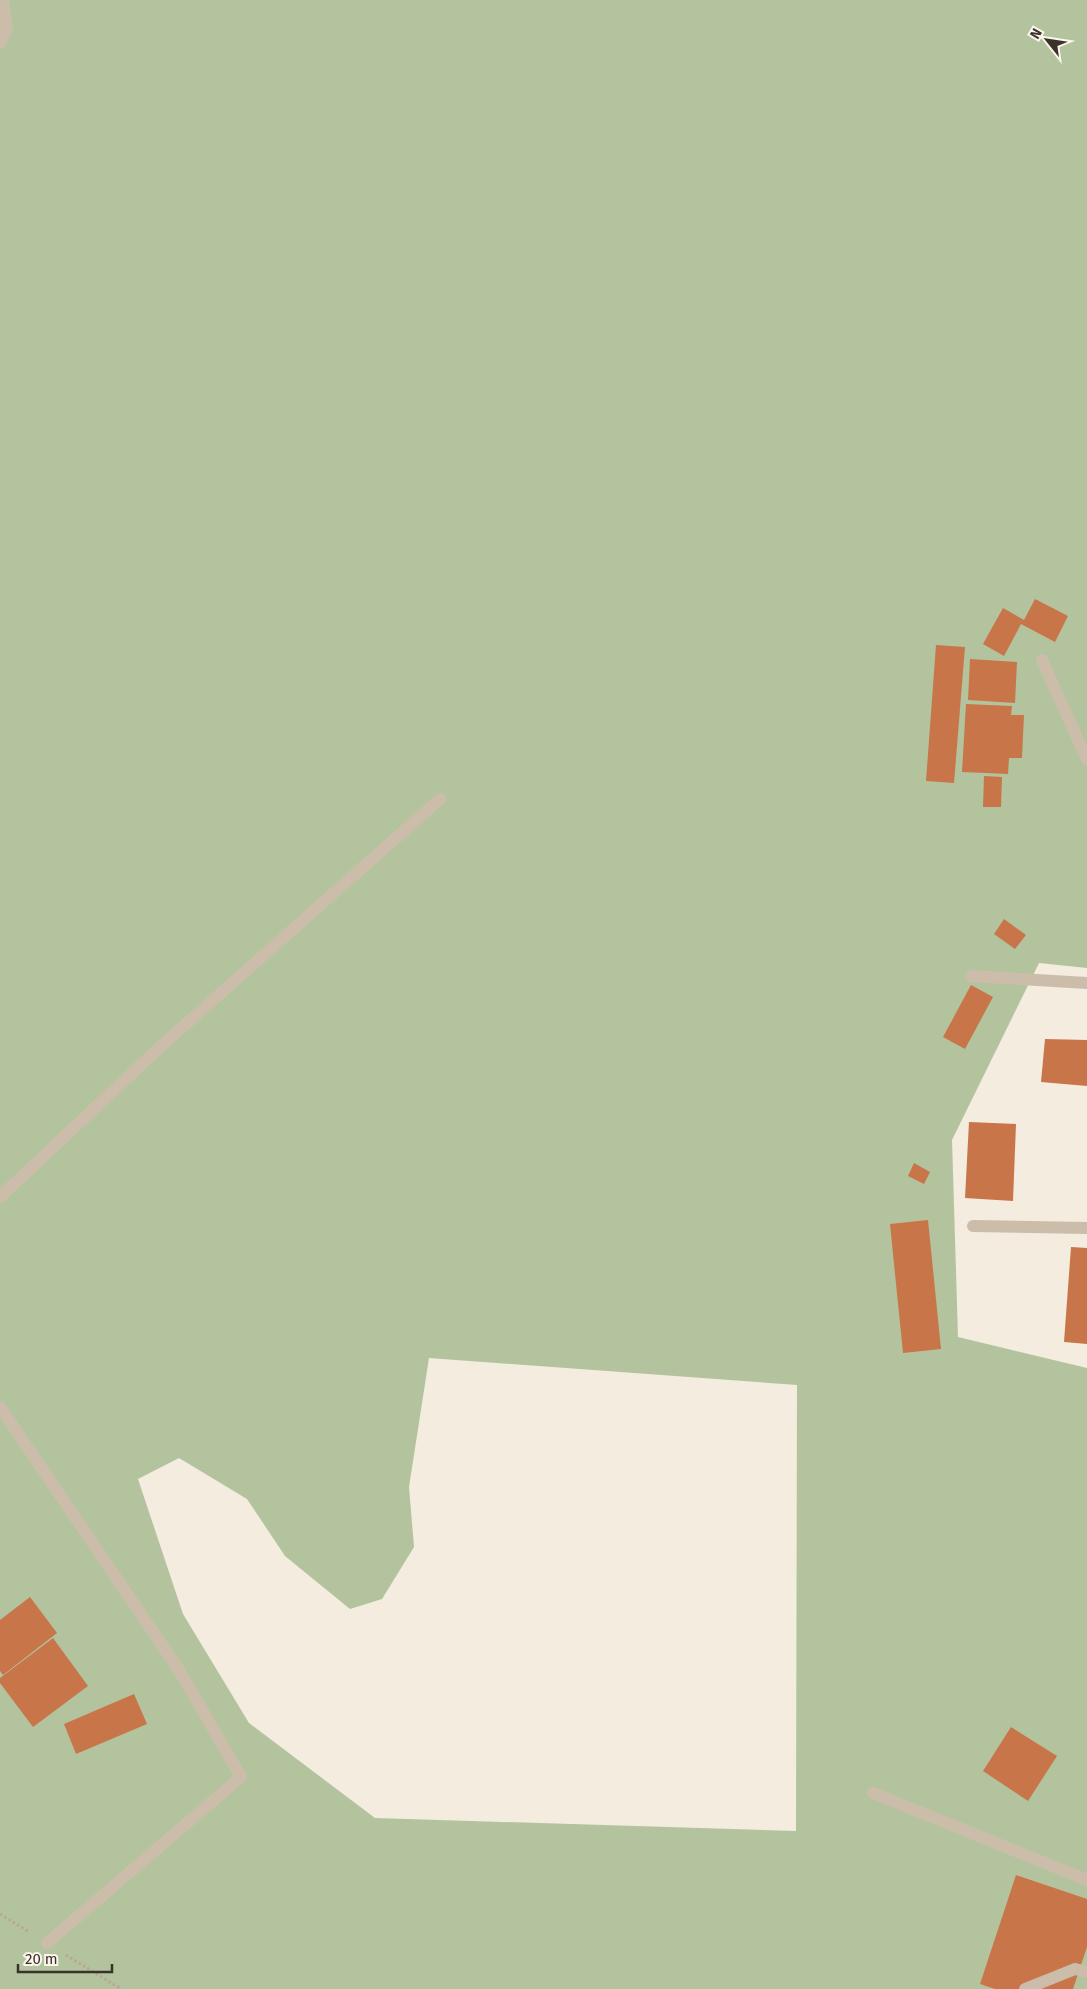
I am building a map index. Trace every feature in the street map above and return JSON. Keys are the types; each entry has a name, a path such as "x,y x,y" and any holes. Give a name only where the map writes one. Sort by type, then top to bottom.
{"street":[{"path":"0,43 7,28 3,0"},
{"path":"1042,660 1087,760"},
{"path":"0,1197 160,1047 440,799"},
{"path":"970,976 1087,983"},
{"path":"973,1226 1087,1228"},
{"path":"0,1406 179,1670 241,1777 47,1943"},
{"path":"873,1793 1087,1880"},
{"path":"1025,1989 1075,1969 1087,1972"}],"green space":[{"path":"0,0 1087,0 1087,968 1039,963 952,1140 958,1337 1087,1368 1087,1989 0,1989","holes":["429,1358 797,1385 796,1831 375,1818 249,1723 183,1614 138,1479 179,1458 247,1499 285,1556 350,1609 382,1599 414,1547 409,1487"]}],"building":[{"path":"1035,599 1068,616 1055,642 1021,624 1004,656 983,644 1003,608 1024,620"},
{"path":"936,645 965,647 954,783 926,781"},
{"path":"970,659 1017,662 1015,703 968,700"},
{"path":"966,704 1012,706 1011,715 1024,715 1022,758 1009,758 1008,774 962,772"},
{"path":"984,776 1002,777 1001,807 983,807"},
{"path":"1004,919 1026,935 1015,949 994,934"},
{"path":"971,985 993,997 965,1049 943,1037"},
{"path":"1045,1039 1087,1040 1087,1086 1041,1082"},
{"path":"969,1122 1016,1124 1013,1201 965,1198"},
{"path":"914,1163 930,1172 924,1184 908,1176"},
{"path":"928,1220 941,1349 903,1353 890,1224"},
{"path":"1071,1247 1087,1248 1087,1344 1064,1342"},
{"path":"30,1597 57,1633 3,1675 0,1671 0,1620"},
{"path":"53,1638 88,1686 33,1727 0,1683 0,1678"},
{"path":"134,1694 147,1724 76,1754 64,1724"},
{"path":"1011,1727 1057,1756 1028,1801 983,1771"},
{"path":"1016,1875 1087,1899 1087,1947 1073,1989 995,1989 980,1984"}]}
